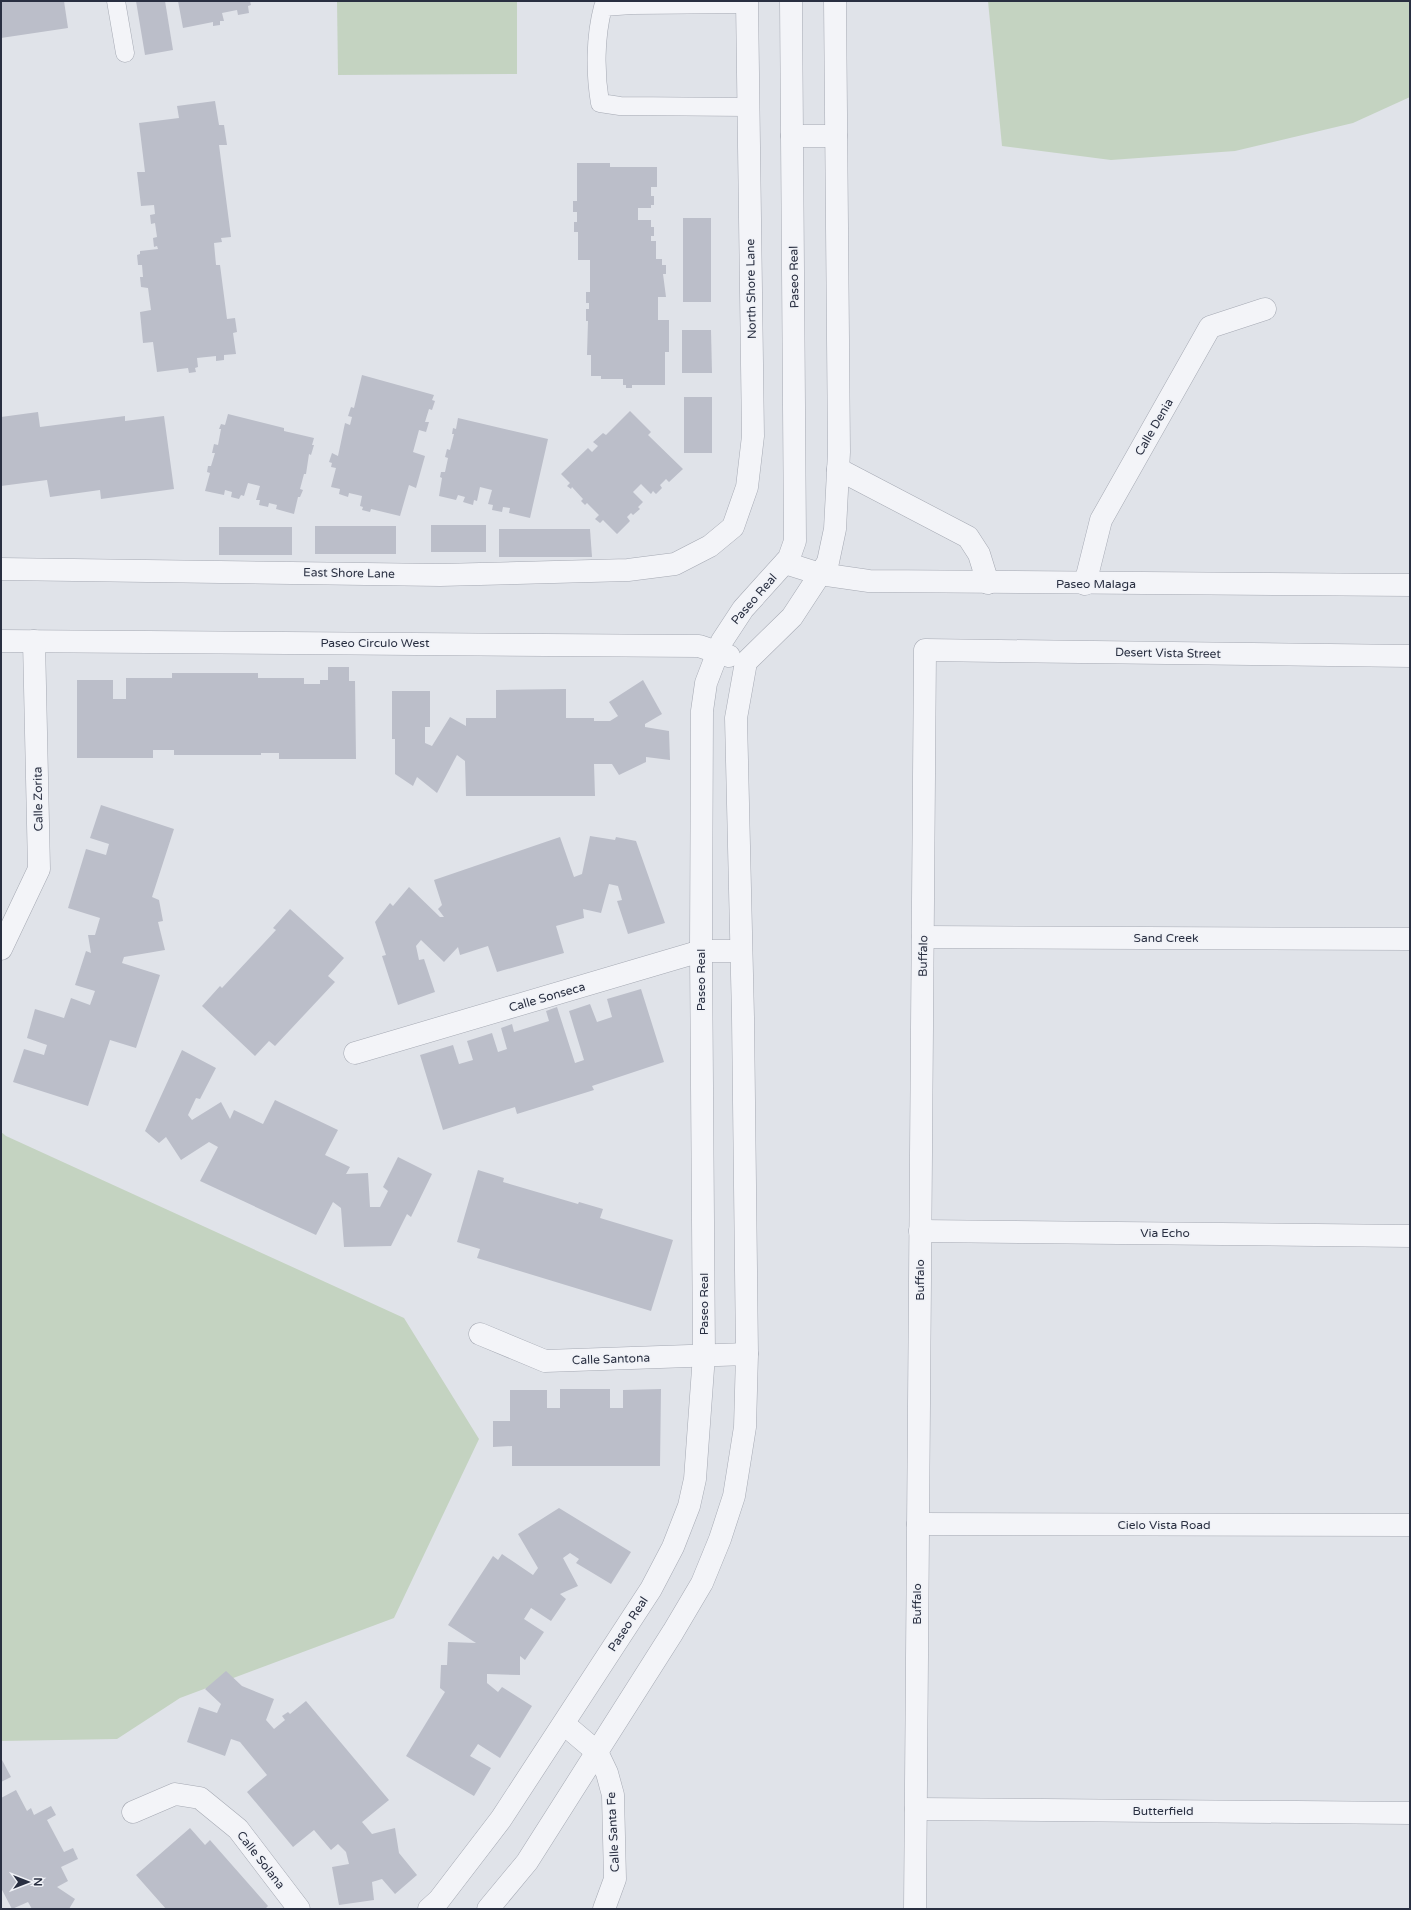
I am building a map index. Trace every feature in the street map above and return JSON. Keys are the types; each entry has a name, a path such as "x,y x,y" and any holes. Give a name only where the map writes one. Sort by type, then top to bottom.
{"street":[{"name":"Paseo Real","path":"437,1907 501,1819 651,1589 673,1547 689,1506 695,1479 704,1355 701,952 702,711 706,683 716,652 727,631 743,609 789,558 795,541 796,512 791,1"},
{"path":"488,1909 527,1862 673,1632 698,1589 720,1540 734,1496 745,1427 747,1354 736,718 746,662 792,617 828,562 835,529 838,469 835,1"},
{"name":"North Shore Lane","path":"695,554 710,546 733,527 747,487 753,436 747,3"},
{"path":"792,136 836,136"},
{"name":"Calle Denia","path":"1085,584 1101,520 1210,327 1265,309"},
{"path":"838,469 968,538 979,554 988,583"},
{"name":"East Shore Lane","path":"1,569 463,574 628,570 675,564 695,554"},
{"name":"Paseo Malaga","path":"785,563 820,574 869,581 1085,584 1410,585"},
{"name":"Paseo Circulo West","path":"1,641 34,640 699,646 746,662"},
{"name":"Calle Zorita","path":"1,949 39,870 34,640"},
{"name":"Desert Vista Street","path":"925,650 1410,656"},
{"name":"Buffalo","path":"915,1909 925,650"},
{"name":"Sand Creek","path":"923,937 1410,939"},
{"name":"Calle Sonseca","path":"355,1053 701,952 741,952"},
{"name":"Via Echo","path":"920,1231 1410,1236"},
{"name":"Calle Santona","path":"480,1334 545,1361 747,1354"},
{"name":"Cielo Vista Road","path":"918,1524 1410,1525"},
{"name":"Calle Santa Fe","path":"564,1724 597,1752 607,1773 613,1795 615,1879 604,1909"},
{"name":"Calle Solana","path":"133,1812 175,1794 200,1798 238,1829 299,1909"},
{"name":"Butterfield","path":"916,1809 1410,1813"}],"lane":[{"path":"116,1 125,53"},
{"path":"747,3 632,3 603,7 598,26 598,88 600,103 620,106 748,106"}],"green space":[{"path":"337,1 517,1 517,74 338,75"},
{"path":"988,1 1410,1 1410,97 1353,123 1235,151 1111,160 1002,146"},
{"path":"1,1132 6,1136 404,1318 479,1439 394,1618 180,1698 117,1739 1,1741"}],"building":[{"path":"1,1 64,1 68,28 1,38"},
{"path":"136,1 165,1 173,50 145,55"},
{"path":"178,1 250,1 251,5 248,6 249,13 238,15 237,10 222,13 224,21 220,21 220,25 213,26 213,22 183,28"},
{"path":"215,101 219,125 224,125 227,145 219,145 231,237 221,238 222,242 214,243 216,265 220,265 227,319 235,318 237,332 233,333 236,354 224,355 224,360 216,361 216,356 197,358 198,367 195,368 196,372 189,373 188,368 157,372 153,342 143,343 140,312 151,310 148,288 141,287 140,277 143,277 142,265 138,265 137,255 140,254 140,251 158,249 157,246 154,247 153,238 157,237 155,223 151,224 150,215 155,214 154,205 141,206 137,172 145,172 139,123 179,118 177,106"},
{"path":"577,163 610,163 610,167 657,167 657,187 651,187 651,196 654,196 654,205 651,205 651,208 638,208 638,220 651,220 651,227 654,227 654,236 651,236 651,241 656,241 656,259 662,259 662,265 666,265 666,274 663,274 666,297 658,297 658,320 669,320 669,352 665,352 665,385 632,385 632,388 626,388 626,385 623,385 623,379 601,379 601,376 591,376 591,355 587,355 588,321 586,321 586,309 589,309 589,303 586,303 586,292 590,292 590,260 578,260 578,232 574,232 574,222 577,222 577,212 573,212 573,201 577,201"},
{"path":"683,218 711,218 711,302 683,302"},
{"path":"682,330 711,330 712,373 682,373"},
{"path":"362,375 434,395 432,400 435,401 432,410 429,409 425,422 429,422 426,432 419,430 413,452 425,456 416,488 409,485 400,516 371,509 370,512 362,510 363,507 360,506 362,496 349,493 348,497 339,494 340,489 331,487 336,468 331,467 332,463 329,462 332,453 338,456 345,423 350,425 352,417 348,416 351,407 354,408"},
{"path":"684,397 712,397 712,453 684,453"},
{"path":"630,411 651,432 648,435 683,469 669,482 666,479 660,485 662,488 656,494 653,491 651,494 641,484 633,492 643,502 638,507 640,509 633,515 631,513 627,517 630,521 617,534 603,520 600,523 595,519 599,515 587,503 585,505 581,501 583,499 572,487 571,489 567,486 570,483 561,474 588,448 592,452 598,446 593,442 603,433 606,435"},
{"path":"38,412 40,427 125,416 125,421 164,416 174,489 101,499 100,490 50,497 47,480 1,486 1,417"},
{"path":"228,414 284,428 284,431 314,438 312,445 314,445 311,455 309,454 306,474 304,474 300,489 303,490 300,497 298,497 294,514 276,509 277,505 269,503 268,507 259,505 260,500 256,500 260,486 248,483 244,496 241,495 239,499 231,497 232,492 225,490 224,495 205,491 210,473 207,472 208,466 211,466 215,453 212,453 214,444 218,445 221,429 219,429 221,424 225,425"},
{"path":"458,418 548,439 530,518 509,513 510,508 503,507 502,512 492,510 493,505 488,504 492,490 480,487 477,501 474,500 473,505 463,502 465,497 458,495 456,500 439,496 442,478 440,477 441,472 445,472 448,458 445,457 447,449 450,450 454,434 452,434 453,428 456,429"},
{"path":"431,525 486,525 486,552 431,552"},
{"path":"315,526 396,526 396,554 315,554"},
{"path":"219,527 292,527 292,555 219,555"},
{"path":"499,529 590,529 592,557 499,557"},
{"path":"328,667 349,667 349,681 355,681 356,759 279,759 279,753 261,753 261,755 174,755 174,750 153,750 153,758 77,758 77,680 113,680 113,699 126,699 126,678 172,678 172,673 258,673 258,678 304,678 304,684 320,684 320,680 328,680"},
{"path":"643,680 662,714 645,724 645,727 669,731 670,760 646,757 646,762 619,775 612,764 594,764 595,796 466,796 465,761 457,755 437,793 417,777 413,786 395,774 395,739 392,739 392,691 430,691 430,727 425,727 425,743 432,746 450,717 466,726 466,718 496,718 496,690 566,689 566,718 594,718 594,721 610,721 618,716 609,702"},
{"path":"101,805 174,829 152,897 159,900 163,921 158,922 165,950 124,957 122,963 160,975 136,1048 110,1040 88,1106 13,1082 24,1049 44,1055 47,1045 27,1038 35,1009 64,1018 71,998 90,1005 95,991 75,985 86,951 91,953 88,935 95,935 100,918 68,908 86,849 106,855 109,844 90,838"},
{"path":"590,836 615,840 616,837 636,841 665,923 628,934 617,901 622,900 618,886 609,884 601,913 583,909 584,918 556,926 564,953 497,972 488,946 460,955 458,947 444,962 421,940 416,946 419,960 424,959 435,992 398,1005 382,956 386,955 375,922 390,903 393,906 409,887 440,917 444,917 438,909 442,905 434,880 560,837 574,877 582,874"},
{"path":"290,909 344,958 328,976 335,982 275,1046 269,1041 255,1056 202,1006 220,986 222,988 276,930 273,928"},
{"path":"641,989 664,1062 592,1086 594,1090 517,1114 515,1107 443,1130 420,1055 453,1045 459,1064 473,1060 467,1041 492,1033 498,1052 507,1049 501,1028 512,1024 514,1032 549,1021 546,1011 557,1007 575,1063 584,1060 569,1011 590,1004 597,1022 612,1017 607,999"},
{"path":"182,1050 216,1068 200,1099 196,1098 188,1115 192,1120 221,1102 230,1119 234,1110 263,1124 275,1100 338,1130 325,1155 350,1167 346,1174 368,1173 370,1207 380,1207 388,1191 383,1187 398,1157 432,1174 411,1217 407,1214 391,1246 344,1247 341,1208 333,1202 316,1235 200,1181 218,1147 209,1142 181,1160 166,1137 159,1143 145,1131"},
{"path":"478,1170 504,1178 503,1182 578,1204 579,1202 603,1209 600,1218 673,1240 651,1311 477,1258 480,1249 457,1242"},
{"path":"560,1389 610,1389 610,1408 623,1408 623,1390 661,1389 660,1466 512,1466 512,1446 493,1447 493,1421 510,1421 510,1390 547,1390 547,1408 560,1408"},
{"path":"559,1508 631,1552 611,1584 576,1563 579,1559 570,1553 563,1558 578,1586 560,1594 566,1599 551,1621 531,1608 524,1619 544,1632 525,1660 520,1656 520,1675 487,1674 487,1683 498,1692 502,1687 532,1706 500,1758 478,1744 470,1756 491,1768 474,1796 406,1756 445,1692 440,1688 441,1665 447,1665 448,1642 476,1643 448,1625 493,1556 498,1560 502,1554 533,1575 538,1568 518,1534"},
{"path":"226,1671 242,1686 274,1699 266,1720 274,1729 285,1720 282,1716 288,1712 290,1714 306,1701 389,1800 362,1822 372,1834 395,1828 399,1853 417,1875 395,1894 382,1879 372,1882 374,1900 339,1905 332,1867 349,1864 346,1852 338,1844 331,1850 314,1830 293,1847 247,1792 267,1775 240,1742 231,1739 225,1756 187,1742 199,1707 217,1713 221,1704 205,1689"},
{"path":"1,1758 11,1777 1,1782"},
{"path":"16,1790 27,1811 31,1808 34,1815 51,1806 56,1815 47,1820 64,1852 73,1848 78,1859 61,1867 68,1881 57,1887 75,1899 69,1909 32,1909 28,1902 12,1909 1,1888 1,1798"},
{"path":"190,1828 205,1845 210,1840 268,1906 265,1909 166,1909 136,1875"}]}
